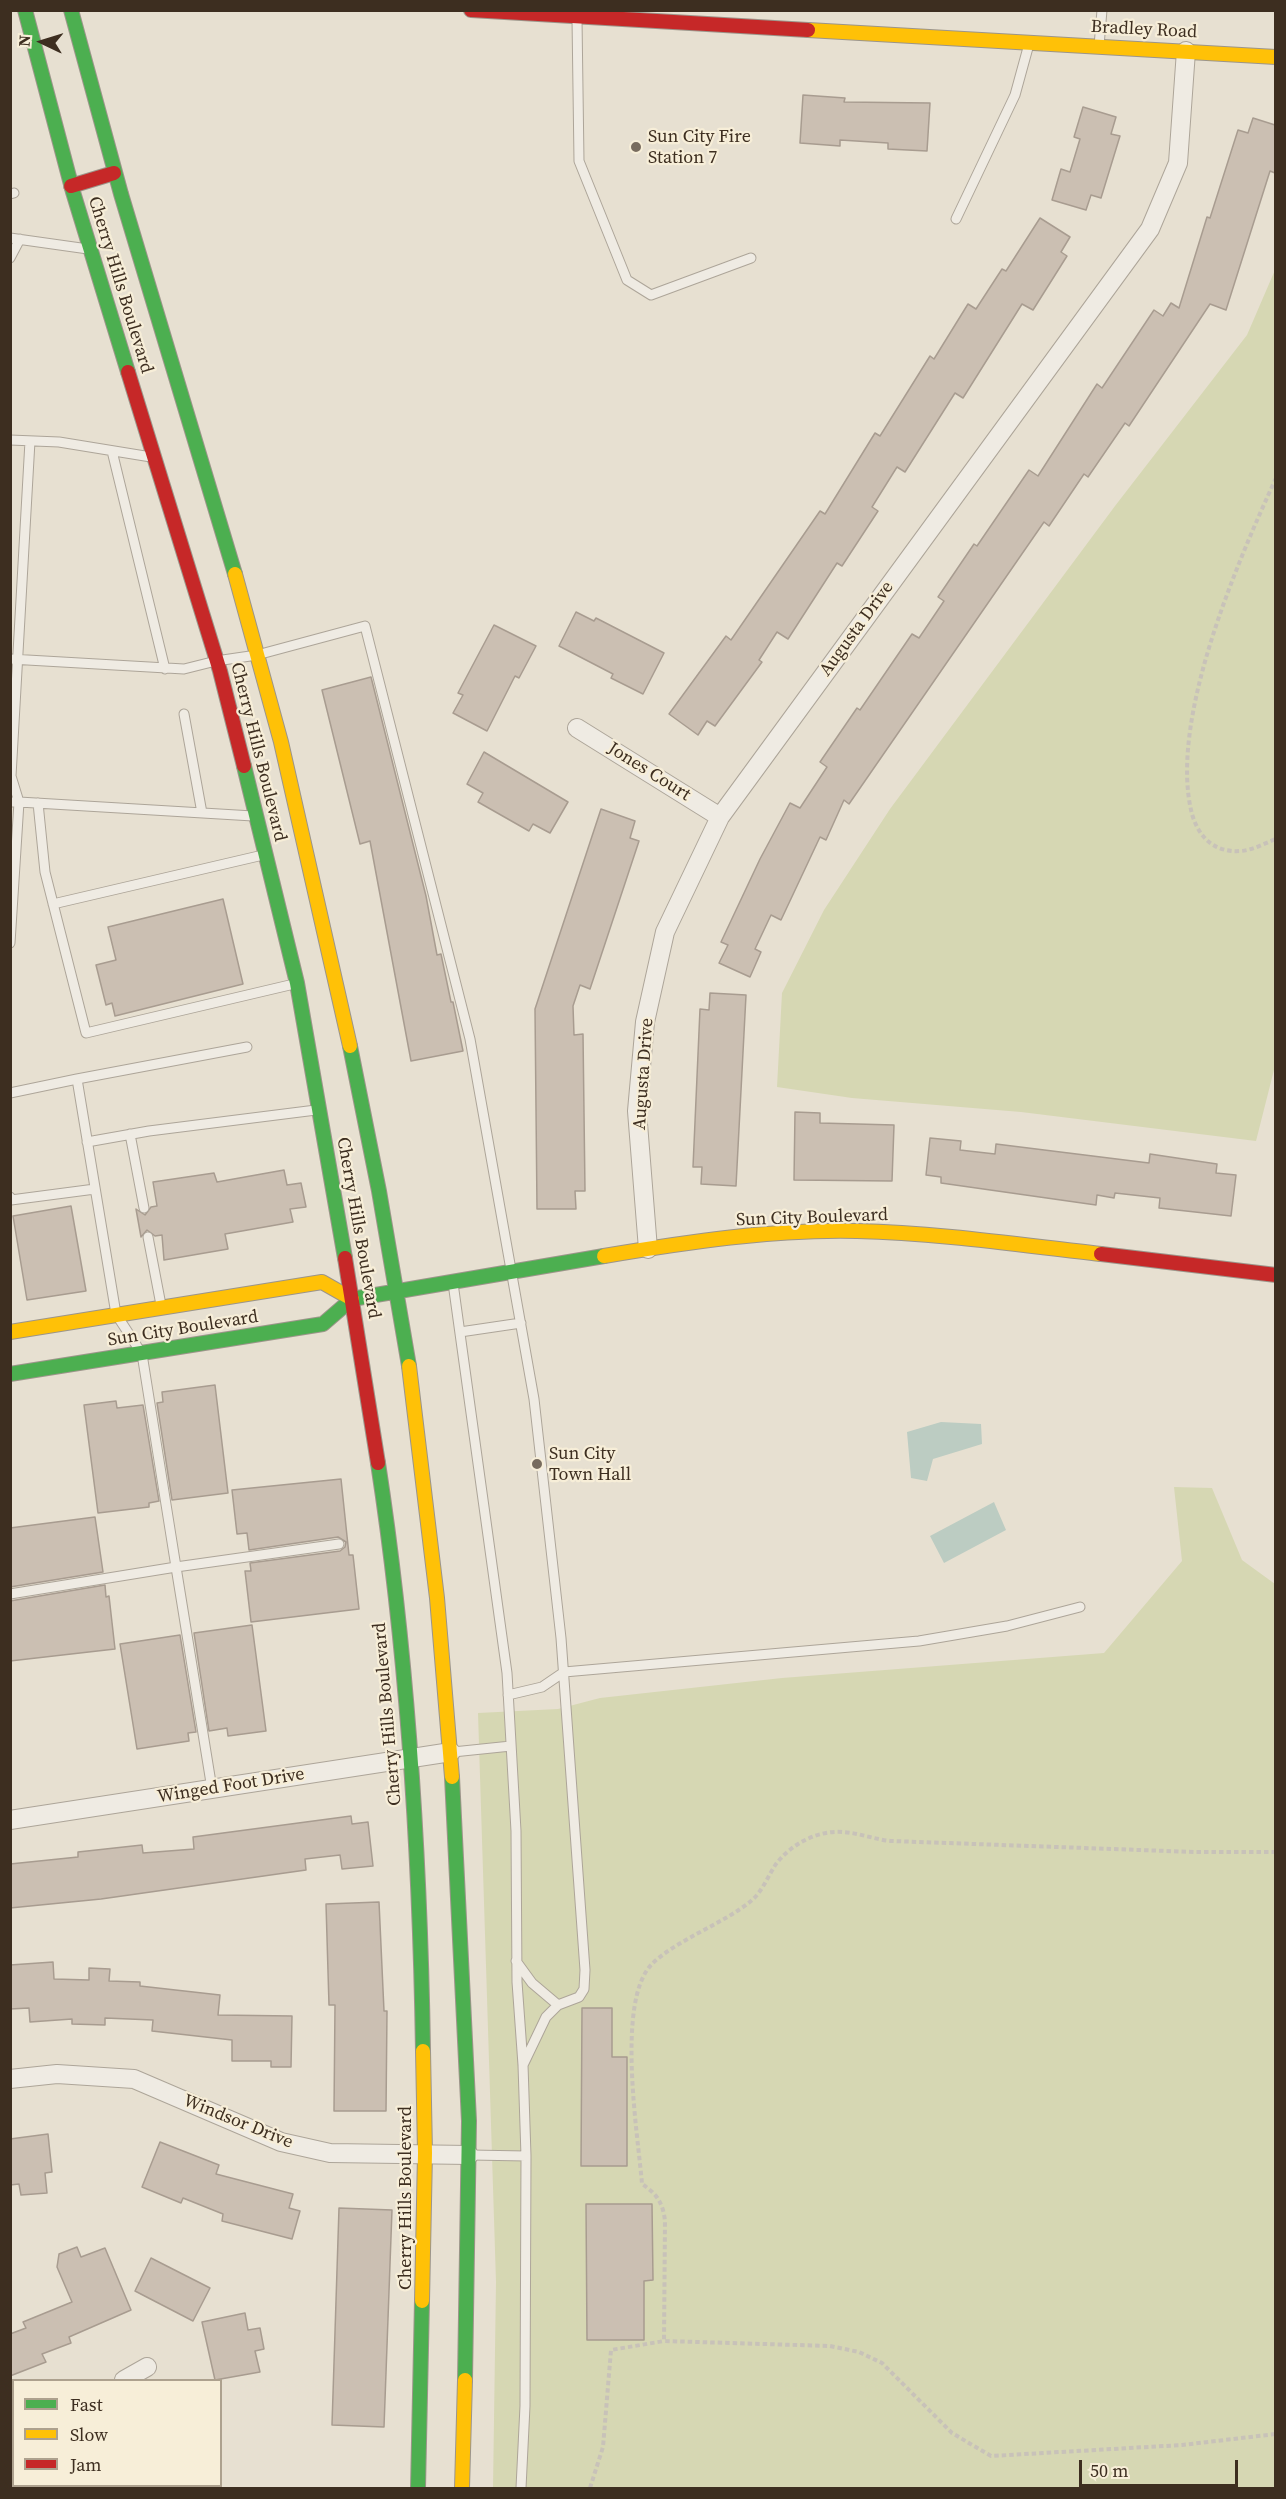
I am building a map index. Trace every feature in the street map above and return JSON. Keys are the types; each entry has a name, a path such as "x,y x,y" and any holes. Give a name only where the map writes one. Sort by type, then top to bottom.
{"street":[{"name":"Cherry Hills Boulevard","path":"25,10 71,186 216,661 297,983 352,1299 390,1541 412,1758 421,1913 425,2153 418,2488"},
{"name":"Cherry Hills Boulevard","path":"70,10 114,173 280,738 345,1017 396,1292 422,1465 451,1752 462,1938 469,2155 462,2488"},
{"name":"Bradley Road","path":"471,10 577,13 1275,57"},
{"name":"Augusta Drive","path":"648,1249 638,1111 645,1022 665,932 720,817 1150,229 1178,163 1186,51"},
{"path":"71,186 114,173"},
{"name":"Jones Court","path":"577,728 720,817"},
{"name":"Sun City Boulevard","path":"10,1374 323,1324 352,1299 648,1249 754,1235 855,1231 945,1236 1275,1275"},
{"name":"Sun City Boulevard","path":"10,1332 322,1282 352,1299"},
{"name":"Winged Foot Drive","path":"10,1820 451,1752"},
{"name":"Windsor Drive","path":"10,2079 57,2074 134,2079 281,2142 330,2153 469,2155"},
{"path":"126,2379 147,2367"}],"lane":[{"path":"1099,46 1102,10"},
{"path":"577,13 579,161 627,280 651,295 751,258"},
{"path":"956,219 1015,95 1030,42"},
{"path":"10,258 15,239 90,249"},
{"path":"10,440 154,458"},
{"path":"11,937 15,802 11,777 14,659 30,441"},
{"path":"112,451 165,669"},
{"path":"14,659 184,669 216,661 257,656 365,626 470,1039 534,1399 564,1672 585,1970 584,1989 579,1997 558,2006 546,2017 523,2065"},
{"path":"184,714 202,813"},
{"path":"15,802 255,816"},
{"path":"38,803 45,872 86,1033 297,983"},
{"path":"53,904 265,855"},
{"path":"10,1093 247,1047"},
{"path":"77,1079 116,1314 142,1354 212,1789"},
{"path":"87,1142 130,1134 319,1110"},
{"path":"130,1134 144,1208"},
{"path":"10,1197 11,1200 95,1189"},
{"path":"148,1237 161,1306"},
{"path":"453,1282 508,1695 516,1831 516,1961 526,2156 525,2406 521,2488"},
{"path":"460,1332 521,1323"},
{"path":"10,1594 339,1544"},
{"path":"508,1695 542,1687 564,1672 919,1641 1007,1626 1080,1607"},
{"path":"451,1752 511,1746"},
{"path":"516,1961 532,1983 558,2006"},
{"path":"469,2155 526,2156"}],"path":[{"path":"1275,478 1235,571 1213,639 1198,691 1185,772 1195,823 1209,844 1224,850 1242,851 1275,839"},
{"path":"664,2340 665,2221 663,2206 656,2193 642,2184 631,2062 639,1989 650,1966 753,1900 788,1850 816,1836 843,1832 872,1840 892,1841 1275,1852"},
{"path":"590,2488 603,2447 611,2349 664,2340 830,2346 859,2352 882,2362 952,2433 991,2456 1014,2457 1192,2444 1275,2434"}],"green space":[{"path":"1275,270 1276,1062 1256,1141 1021,1112 852,1098 777,1087 782,993 824,910 890,809 1115,506 1247,335"},
{"path":"1174,1487 1212,1488 1242,1560 1275,1584 1275,2488 493,2488 496,2282 478,1713 558,1709 600,1698 782,1678 1104,1653 1182,1561"}],"shaded area":[{"path":"941,1422 981,1424 982,1444 933,1459 927,1481 911,1478 907,1432"},
{"path":"994,1502 1006,1530 944,1563 930,1536"}],"building":[{"path":"803,95 845,98 844,102 930,103 927,151 888,149 888,143 840,140 840,146 800,143"},
{"path":"1083,107 1116,117 1111,134 1120,136 1101,198 1091,195 1086,210 1052,200 1061,169 1070,172 1080,139 1074,137"},
{"path":"1253,118 1275,125 1275,173 1270,171 1226,310 1210,304 1129,426 1125,423 1088,477 1084,474 1049,526 1044,522 849,804 844,800 826,840 820,837 781,920 771,915 755,949 761,952 750,977 719,963 728,945 721,942 760,859 790,803 800,808 827,767 820,762 857,708 860,710 912,634 919,638 944,601 938,597 974,544 977,546 1029,470 1038,476 1097,384 1102,388 1154,310 1163,316 1171,303 1179,308 1207,217 1210,218 1238,130 1248,133"},
{"path":"1040,218 1070,237 1061,252 1067,256 1033,310 1022,304 963,398 955,393 905,472 897,467 872,507 878,511 842,566 837,563 788,639 777,632 759,660 762,662 715,726 707,721 698,735 669,714 726,636 731,640 820,511 825,514 875,433 880,436 930,356 934,359 968,304 976,309 1002,269 1006,271"},
{"path":"576,612 594,621 596,618 664,653 643,694 611,678 613,674 559,646"},
{"path":"494,625 536,646 519,678 515,676 487,731 453,713 463,695 458,693"},
{"path":"371,677 426,896 437,955 441,954 463,1051 411,1061 370,841 360,844 322,690"},
{"path":"484,752 568,802 550,833 533,824 529,831 478,802 483,793 467,784"},
{"path":"601,809 635,821 630,838 639,841 590,989 580,985 573,1006 574,1035 583,1034 585,1191 575,1191 576,1209 537,1209 535,1009"},
{"path":"223,899 243,984 115,1016 112,1003 106,1005 96,965 116,960 108,927"},
{"path":"710,993 746,995 736,1186 701,1184 702,1167 693,1167 700,1009 709,1010"},
{"path":"795,1112 820,1113 820,1123 894,1125 892,1181 794,1180"},
{"path":"930,1138 961,1141 960,1150 995,1154 996,1144 1149,1163 1150,1154 1217,1164 1216,1173 1236,1175 1231,1216 1159,1208 1160,1198 1115,1193 1114,1198 1097,1195 1096,1205 941,1183 941,1177 926,1175"},
{"path":"284,1170 287,1185 301,1183 306,1207 290,1209 293,1222 225,1234 228,1249 164,1260 162,1235 155,1236 147,1230 141,1237 136,1209 145,1215 151,1207 157,1206 153,1182 214,1173 217,1182"},
{"path":"71,1206 86,1291 27,1300 13,1216"},
{"path":"215,1385 228,1493 172,1500 157,1403 163,1402 162,1392"},
{"path":"116,1401 117,1408 143,1405 159,1501 149,1503 149,1507 98,1513 84,1405"},
{"path":"341,1479 349,1555 353,1555 359,1609 251,1622 245,1571 251,1571 250,1563 340,1551 345,1547 346,1542 338,1537 249,1550 247,1533 237,1534 232,1490"},
{"path":"95,1517 103,1572 10,1587 10,1528"},
{"path":"105,1585 106,1597 109,1596 115,1649 10,1661 10,1601"},
{"path":"252,1625 266,1731 228,1736 227,1728 209,1731 194,1633"},
{"path":"180,1635 196,1732 188,1733 189,1741 137,1749 120,1644"},
{"path":"351,1816 352,1824 368,1822 373,1866 342,1869 340,1855 305,1859 306,1870 101,1899 10,1908 10,1864 78,1857 78,1852 142,1845 143,1853 194,1849 193,1837"},
{"path":"379,1902 384,2011 387,2011 386,2111 334,2111 335,2005 329,2005 326,1904"},
{"path":"53,1962 54,1979 89,1980 89,1968 110,1969 109,1981 140,1982 140,1986 220,1995 218,2015 292,2016 291,2067 271,2067 271,2061 232,2061 232,2040 152,2031 153,2020 105,2018 105,2025 72,2024 72,2019 30,2022 29,2008 10,2009 10,1965"},
{"path":"582,2008 612,2008 612,2057 627,2057 627,2166 581,2166"},
{"path":"48,2134 52,2172 45,2173 47,2193 21,2195 19,2184 10,2185 10,2139"},
{"path":"160,2142 219,2165 216,2174 293,2194 289,2208 300,2211 292,2239 222,2221 223,2214 183,2198 181,2203 142,2187"},
{"path":"586,2204 652,2204 653,2280 644,2281 644,2340 587,2340"},
{"path":"339,2208 392,2210 384,2427 332,2425"},
{"path":"77,2247 81,2257 105,2248 131,2310 69,2337 71,2343 42,2354 46,2362 10,2376 10,2334 26,2328 23,2322 72,2302 57,2267 59,2254"},
{"path":"151,2258 210,2288 193,2321 135,2291"},
{"path":"245,2313 248,2330 260,2328 264,2349 255,2351 260,2372 215,2379 202,2322"}],"traffic: fast":[{"path":"25,10 73,192 128,372"},
{"path":"71,10 121,194 235,574"},
{"path":"244,766 297,983 345,1258"},
{"path":"350,1046 379,1191 409,1366"},
{"path":"10,1374 323,1324 352,1299 604,1256"},
{"path":"378,1463 397,1609 411,1756 419,1903 423,2051"},
{"path":"452,1777 469,2121 465,2380"},
{"path":"418,2488 422,2301"}],"traffic: slow":[{"path":"808,30 1276,57"},
{"path":"235,574 281,742 350,1046"},
{"path":"604,1256 762,1234 825,1231 918,1234 1101,1254"},
{"path":"10,1332 322,1282 352,1299"},
{"path":"409,1366 437,1598 452,1777"},
{"path":"422,2301 425,2153 423,2051"},
{"path":"462,2488 465,2380"}],"traffic: jam":[{"path":"471,10 808,30"},
{"path":"71,186 114,173"},
{"path":"128,372 220,671 244,766"},
{"path":"1101,1254 1276,1275"},
{"path":"345,1258 378,1463"}],"place":[{"name":"Sun City Fire Station 7","path":"636,147"},
{"name":"Sun City Town Hall","path":"537,1464"}]}
